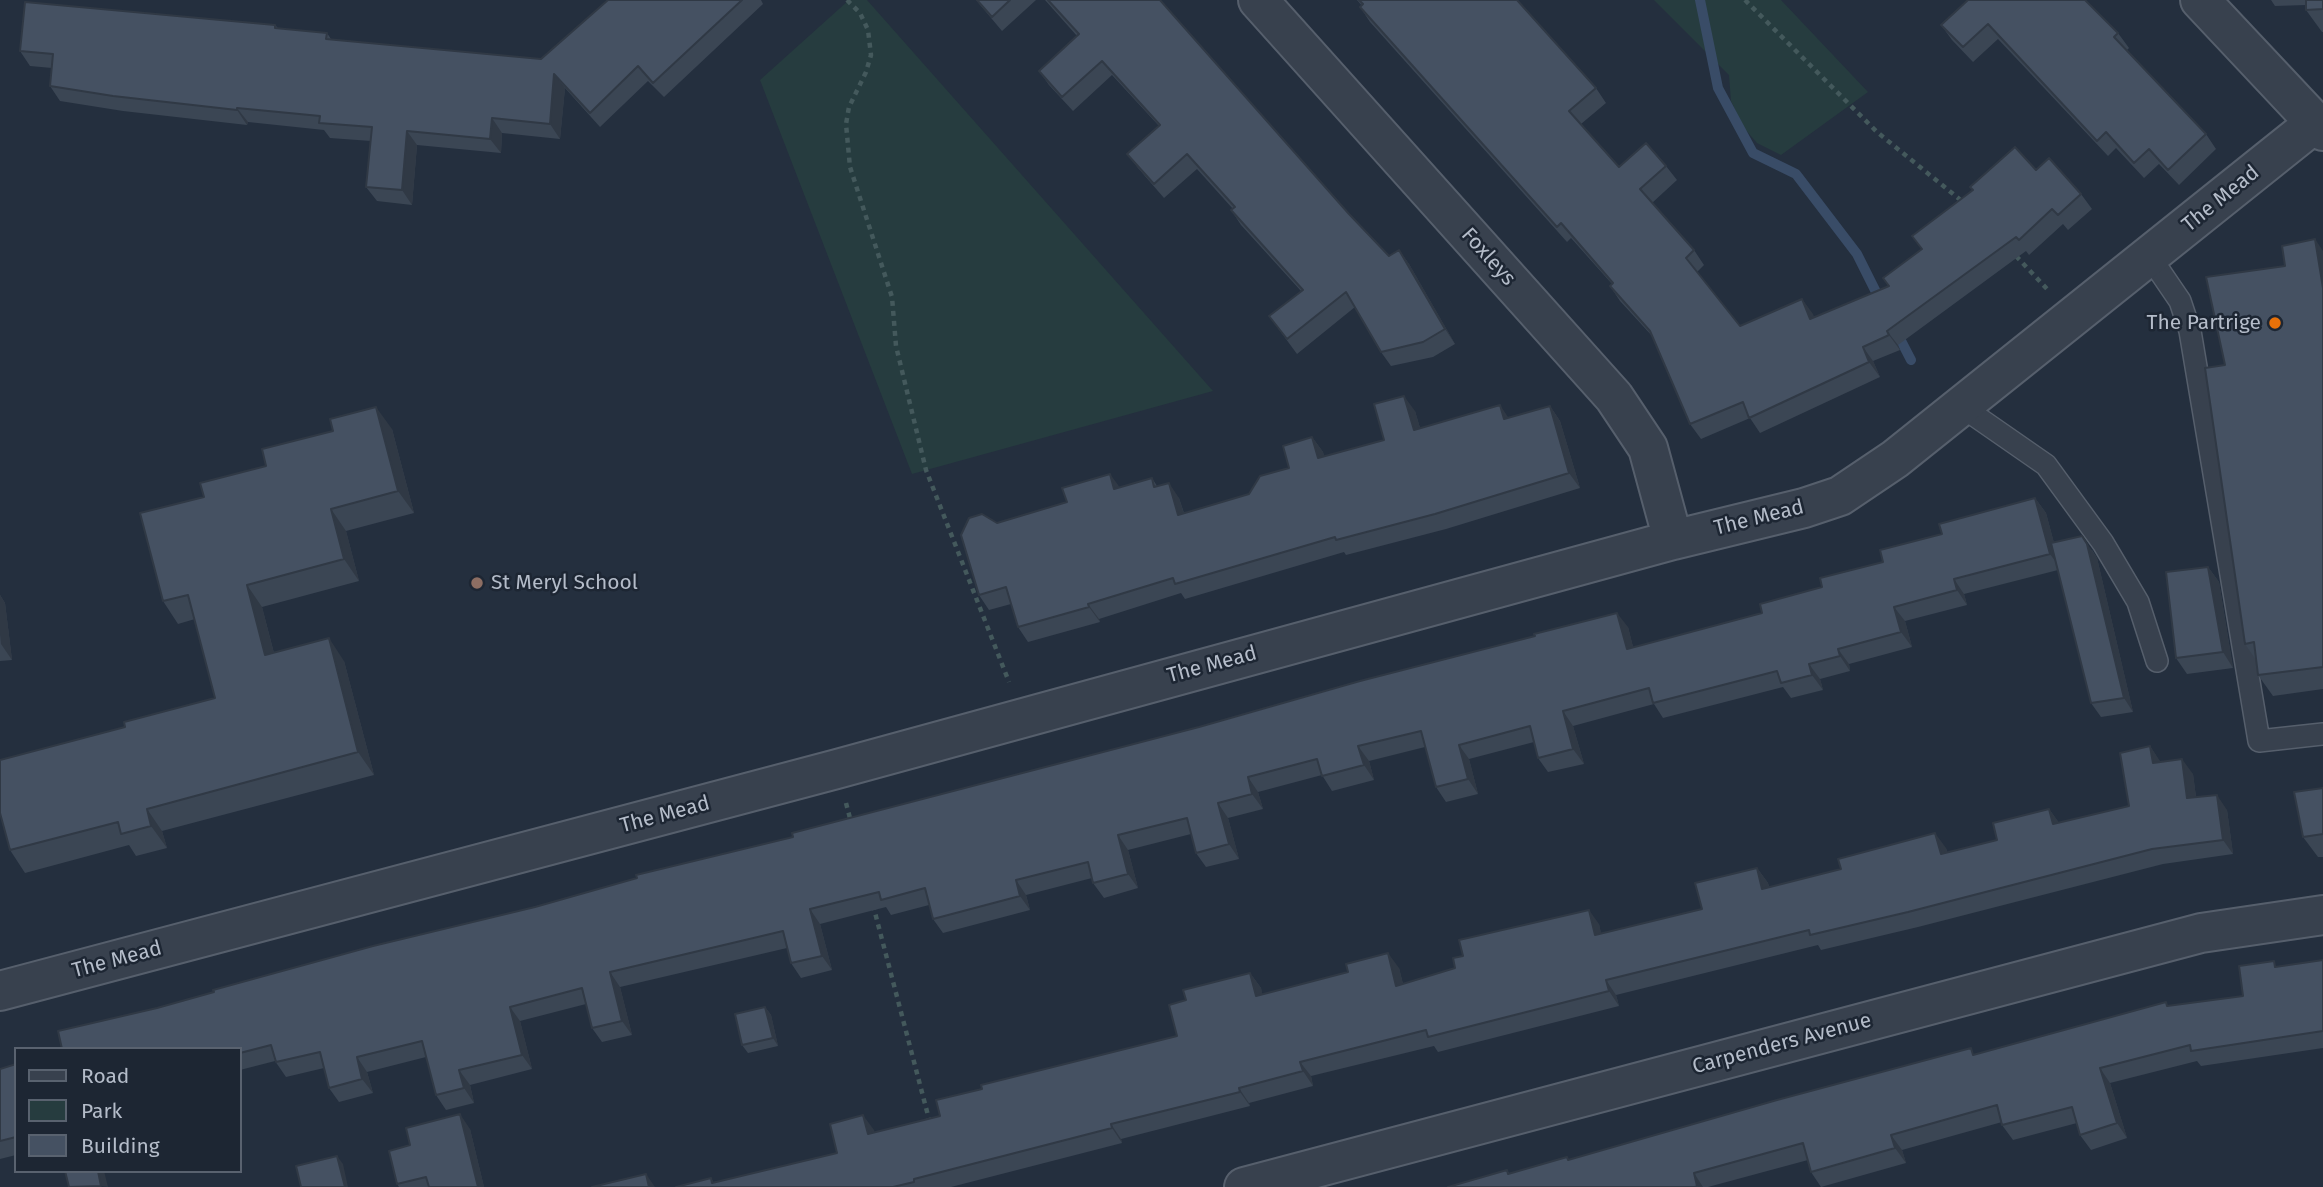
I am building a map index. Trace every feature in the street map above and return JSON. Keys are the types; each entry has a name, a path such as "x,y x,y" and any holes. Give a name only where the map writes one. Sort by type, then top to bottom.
{"street":[{"name":"Foxleys","path":"1258,0 1614,397 1648,447 1673,540"},
{"path":"2200,0 2319,127"},
{"name":"The Mead","path":"0,992 837,769 1023,716 1673,540 1804,508 1840,496 1895,459 2072,316 2319,127"},
{"name":"Carpenders Avenue","path":"1244,1187 2141,948 2201,933 2323,915"}],"lane":[{"path":"2150,257 2180,301 2190,331 2259,741 2323,734"},
{"path":"1961,406 2046,465 2103,543 2138,603 2157,661"}],"path":[{"path":"847,0 860,13 868,30 871,55 849,107 846,124 850,167 892,297 896,346 926,470 1023,716"},
{"path":"1745,0 1877,132 1971,208"},
{"path":"2008,248 2072,316"},
{"path":"837,769 855,836"},
{"path":"872,904 932,1133"}],"green space":[{"path":"849,0 867,0 1213,391 912,474 760,80"},
{"path":"1654,0 1781,0 1868,92 1781,155 1757,143 1744,128 1731,101 1729,75"}],"building":[{"path":"608,0 742,0 653,83 638,66 590,113 554,74 550,124 492,118 490,139 407,131 402,190 366,187 372,127 319,123 320,116 237,110 50,86 53,54 20,51 25,2 275,25 275,28 327,33 326,39 541,59"},
{"path":"977,0 1010,0 992,17"},
{"path":"1048,0 1160,0 1389,256 1399,250 1445,329 1423,342 1381,352 1346,292 1287,339 1269,316 1303,290 1231,210 1235,207 1187,154 1154,184 1127,154 1160,125 1102,61 1062,97 1039,71 1079,34"},
{"path":"1359,0 1517,0 1596,88 1569,111 1619,167 1646,143 1666,166 1640,189 1694,250 1686,258 1740,326 1802,299 1810,319 1889,286 1883,278 1922,249 1912,236 1973,190 1970,187 2015,147 2036,170 2049,158 2081,194 2058,215 2052,209 2019,240 2016,237 1887,331 1889,335 1863,347 1869,362 1749,418 1743,402 1690,424 1650,331 1610,286 1613,283 1561,223 1557,227 1360,7 1363,4"},
{"path":"1968,0 2085,0 2118,33 2114,37 2206,134 2168,170 2149,149 2134,163 2106,132 2097,141 1988,24 1963,47 1941,25"},
{"path":"2306,0 2323,0 2323,9 2306,10"},
{"path":"2315,239 2323,288 2323,667 2258,675 2254,642 2245,644 2205,368 2225,365 2206,277 2285,266 2282,246"},
{"path":"1404,396 1414,430 1500,405 1504,419 1550,406 1569,473 1435,514 1336,540 1335,537 1175,584 1173,578 1088,604 1089,607 1018,627 1006,587 979,595 961,535 969,518 982,514 997,523 1067,502 1062,488 1110,474 1114,489 1152,478 1154,487 1169,483 1178,515 1249,494 1260,476 1289,468 1283,446 1312,437 1318,458 1384,440 1374,404"},
{"path":"376,407 398,491 331,509 344,559 247,585 265,655 329,638 358,752 147,809 151,826 121,834 118,822 10,850 0,813 0,760 125,727 124,722 215,698 188,595 163,601 140,513 204,497 200,483 266,466 262,449 333,431 330,419"},
{"path":"2035,498 2050,554 1954,579 1957,590 1894,607 1901,632 1838,649 1840,656 1809,664 1812,675 1781,683 1777,671 1653,703 1649,688 1563,711 1573,749 1538,758 1530,726 1459,745 1468,779 1436,787 1421,731 1358,746 1364,765 1322,776 1317,759 1248,777 1252,794 1218,803 1229,844 1196,853 1187,818 1118,835 1128,874 1093,883 1088,862 1016,880 1020,896 933,919 925,888 881,900 879,892 810,909 822,956 791,963 783,931 610,972 622,1021 592,1028 582,988 510,1007 522,1055 459,1070 464,1088 436,1095 422,1041 357,1057 362,1079 329,1088 320,1052 276,1062 271,1045 242,1052 242,1047 62,1047 58,1031 157,1008 373,946 535,907 637,878 636,875 793,837 792,833 1199,727 1360,681 1535,636 1534,634 1617,613 1627,649 1762,613 1760,604 1822,587 1820,578 1883,562 1880,550 1942,534 1939,524"},
{"path":"2082,536 2087,544 2124,698 2091,703 2051,543"},
{"path":"2208,567 2223,652 2176,658 2166,572"},
{"path":"2150,746 2153,763 2182,759 2187,798 2217,795 2223,840 2152,849 1908,912 1810,935 1809,930 1606,980 1609,991 1428,1037 1426,1030 1300,1062 1303,1071 1239,1088 1240,1092 1111,1124 1112,1128 914,1179 914,1182 893,1187 676,1187 711,1178 712,1183 837,1153 830,1124 863,1115 868,1134 940,1116 936,1100 982,1089 981,1085 1177,1036 1169,1005 1186,1000 1183,990 1250,973 1256,996 1348,972 1346,964 1388,953 1396,986 1455,968 1453,958 1463,956 1459,940 1589,910 1595,935 1702,909 1695,883 1757,868 1762,889 1841,869 1838,859 1935,833 1941,854 1997,840 1993,823 2049,809 2053,824 2129,806 2120,753"},
{"path":"2323,788 2323,834 2303,837 2294,792"},
{"path":"2323,960 2323,1031 2191,1051 2190,1045 2100,1068 2117,1123 2080,1135 2072,1107 2002,1125 1997,1105 1891,1135 1895,1148 1811,1172 1803,1143 1694,1173 1695,1187 1448,1187 1507,1170 1508,1174 1567,1157 1568,1160 1971,1048 1973,1055 2166,1002 2167,1006 2243,996 2239,966 2274,961 2275,967"},
{"path":"765,1007 773,1038 742,1045 735,1014"},
{"path":"14,1065 14,1138 0,1141 0,1069"},
{"path":"460,1114 478,1187 429,1187 426,1177 397,1184 389,1151 410,1145 406,1128"},
{"path":"337,1156 345,1187 301,1187 296,1166"},
{"path":"66,1173 98,1173 101,1186 69,1187"},
{"path":"646,1174 649,1187 592,1187"}],"waterway":[{"path":"1700,0 1718,88 1753,153 1796,174 1857,254 1882,304"},
{"path":"1896,331 1911,360"}],"place":[{"name":"The Partrige","path":"2275,323"},
{"name":"St Meryl School","path":"477,583"}]}
